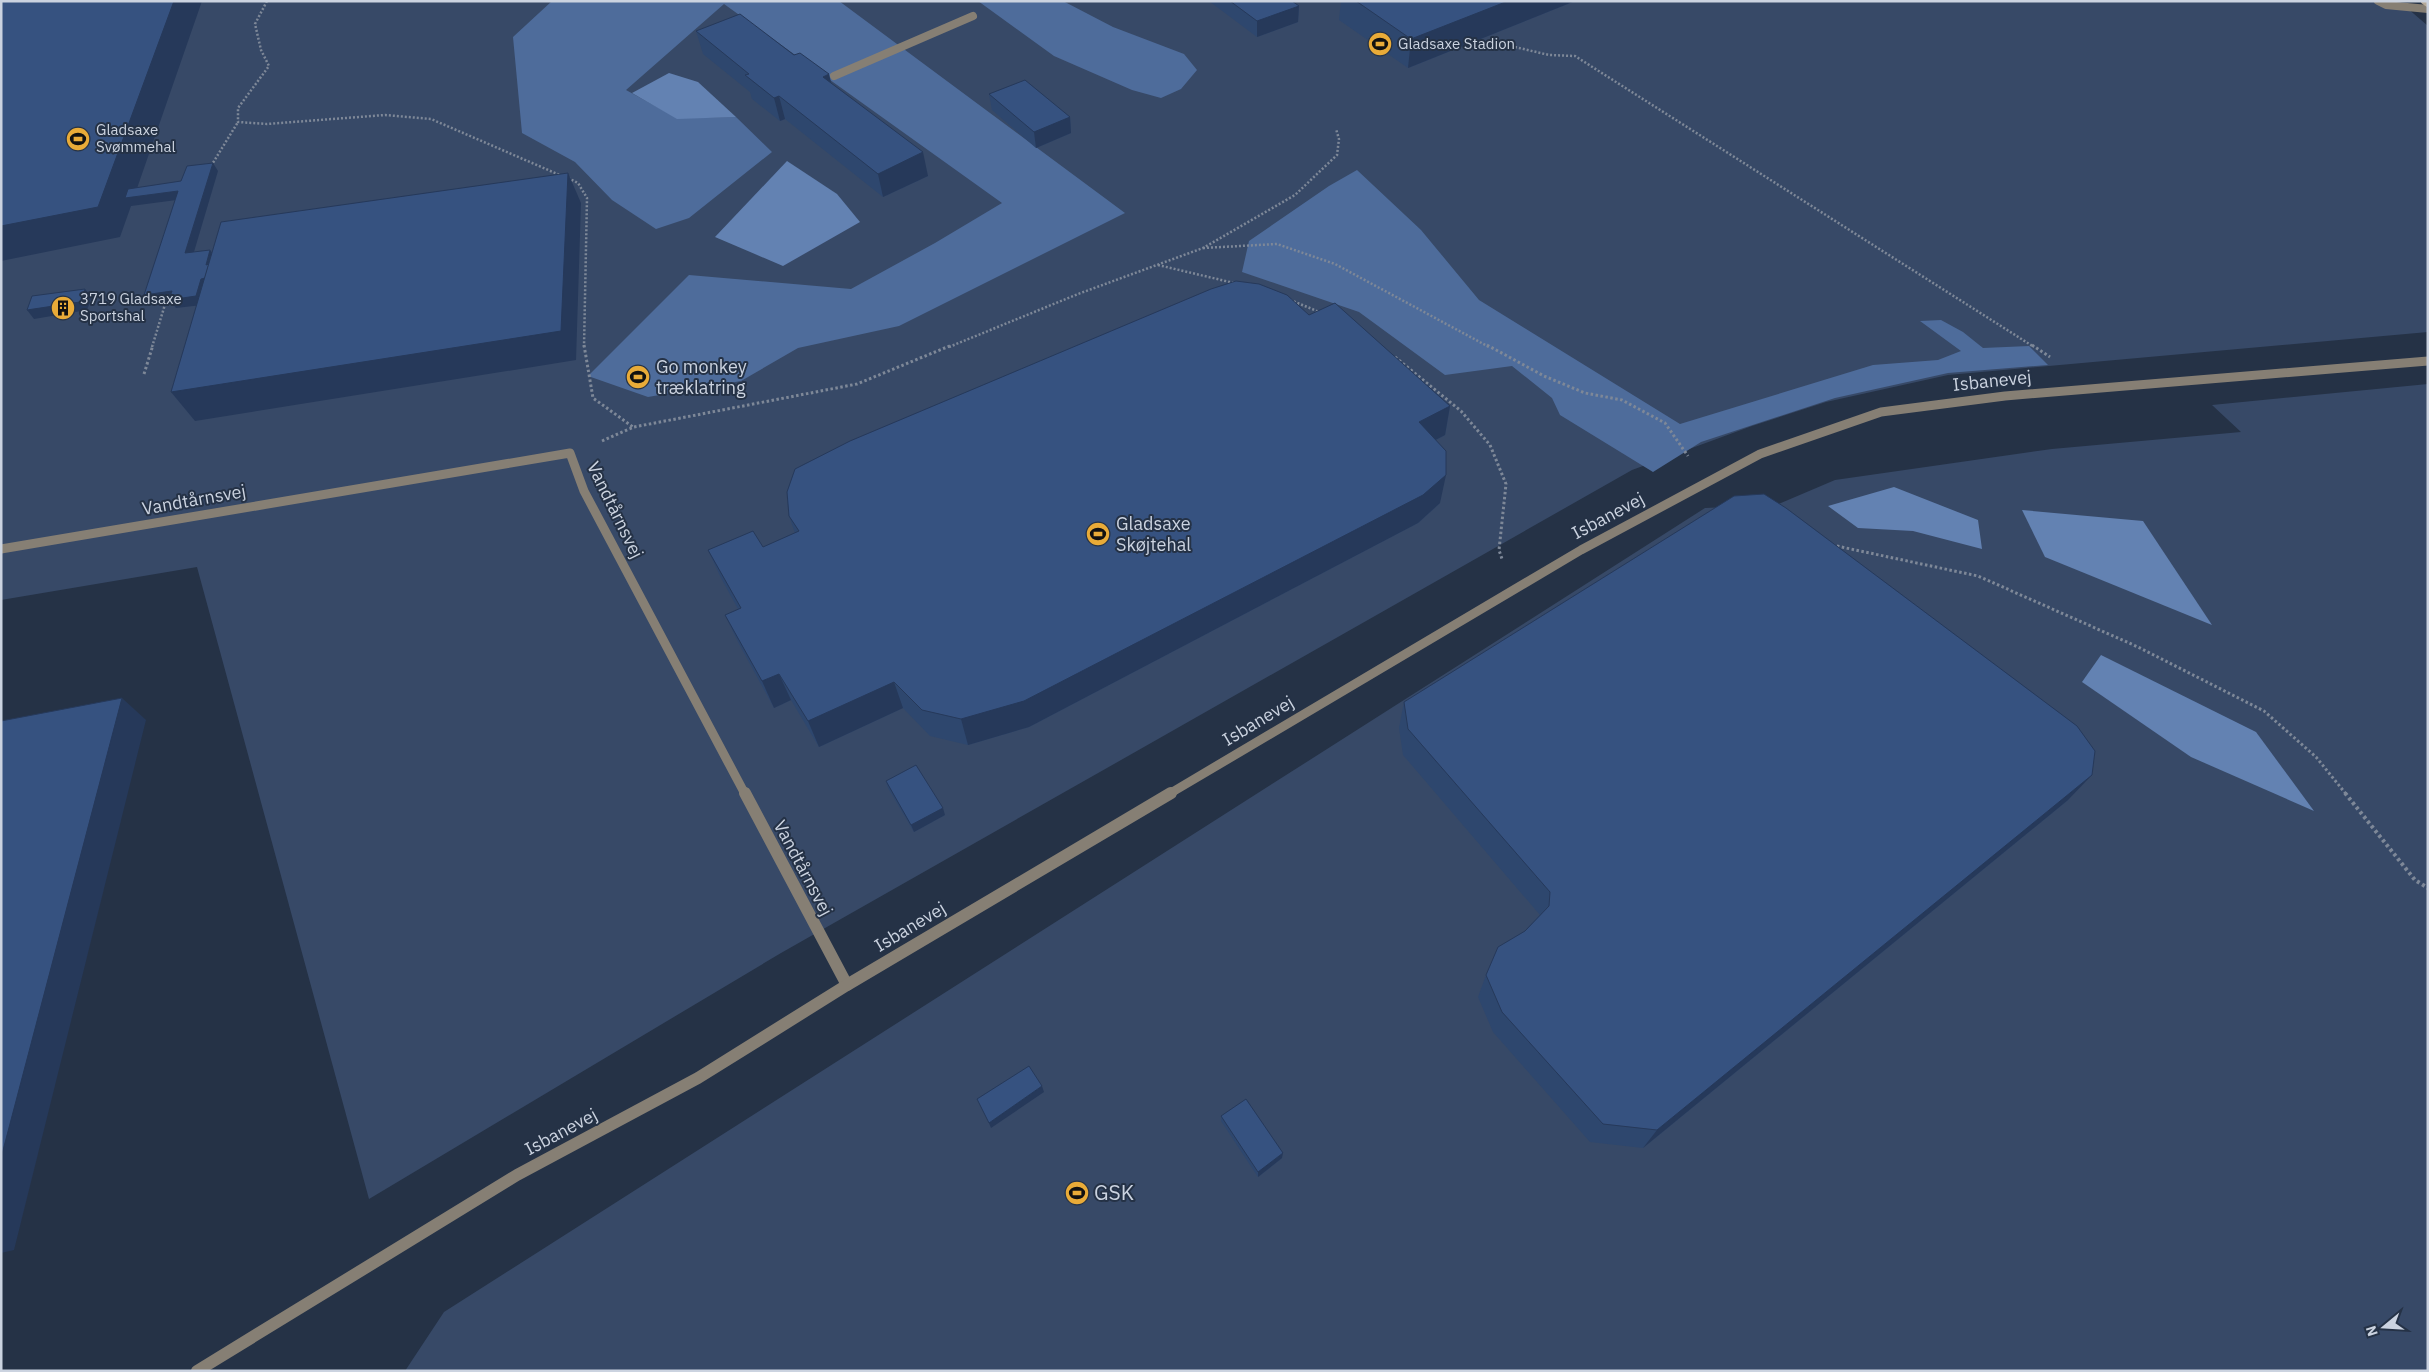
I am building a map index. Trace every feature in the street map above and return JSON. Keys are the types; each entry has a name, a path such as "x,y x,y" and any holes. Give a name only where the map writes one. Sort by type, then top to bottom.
{"street":[{"path":"2378,1 2386,5 2428,9"},
{"path":"834,76 974,16"},
{"name":"Isbanevej","path":"197,1371 517,1175 698,1078 847,984 1581,550 1760,454 1881,412 2006,396 2428,361"},
{"name":"Vandtårnsvej","path":"1,549 570,453 584,491 847,984"}],"path":[{"path":"208,173 238,122 238,108 269,66 261,50 255,24 266,1"},
{"path":"1515,47 1549,55 1575,56 2057,361"},
{"path":"238,122 267,124 385,115 432,119 578,183 586,198 584,354 593,398 634,427"},
{"path":"570,453 634,427 857,384 1078,294 1203,248 1295,194 1337,154 1339,139 1336,129"},
{"path":"1203,248 1277,244 1335,264 1544,376 1585,393 1622,400 1665,423 1688,456"},
{"path":"1158,265 1237,284"},
{"path":"144,374 169,292"},
{"path":"1289,300 1323,313"},
{"path":"1393,356 1461,411 1490,445 1506,484 1499,550 1513,590"},
{"path":"1831,544 1978,576 2138,647 2264,710 2316,757 2416,880 2428,888"}],"shaded area":[{"path":"1,1 2399,1 2428,26 2428,332 1948,375 1826,402 1752,426 1632,470 781,953 369,1199 197,567 1,600"},
{"path":"552,1 839,1 1125,213 899,326 798,348 741,381 648,397 588,376 689,275 851,289 935,243 1002,203 724,4 626,90 677,118 736,117 772,152 689,218 656,229 612,200 575,162 522,133 513,37"},
{"path":"978,1 1063,1 1113,27 1184,54 1197,70 1181,89 1161,98 1132,90 1054,56"},
{"path":"669,73 698,82 736,117 677,119 632,93"},
{"path":"787,161 837,194 860,222 783,266 715,237"},
{"path":"1357,170 1421,230 1479,300 1680,424 1873,365 1938,360 1961,351 1920,321 1941,320 1963,332 1983,348 2029,346 2048,365 1948,373 1835,398 1701,442 1653,472 1560,415 1552,398 1512,366 1445,375 1359,312 1242,272 1249,241 1329,186"},
{"path":"2428,384 2428,1371 405,1371 444,1312 1705,508 1776,505 1835,480 2052,449 2241,432 2212,405"},
{"path":"1894,487 1978,520 1982,549 1913,531 1858,528 1828,506"},
{"path":"2022,510 2143,521 2212,625 2045,557"},
{"path":"2101,655 2256,732 2314,811 2191,757 2082,682"}],"building":[{"name":"Gladsaxe Svømmehal","path":"1,1 174,1 98,207 1,226"},
{"path":"1230,1 1292,1 1299,6 1257,21"},
{"path":"1356,1 1508,1 1411,39"},
{"path":"740,14 794,55 800,53 829,74 823,77 923,152 878,174 779,96 774,98 745,75 749,74 696,31"},
{"path":"1025,80 1070,117 1034,132 989,94"},
{"path":"213,163 185,253 210,250 205,278 201,279 196,296 169,300 172,291 144,295 178,191 125,198 128,189 181,181 187,166"},
{"path":"568,173 561,331 171,392 221,222"},
{"name":"Gladsaxe Skøjtehal","path":"1236,281 1259,284 1287,295 1309,315 1335,303 1450,406 1419,422 1446,451 1446,475 1423,495 1024,701 961,719 922,710 894,682 808,721 779,674 762,681 725,615 741,608 708,550 753,531 763,547 799,531 789,516 787,492 795,469 850,441 1211,289"},
{"path":"85,289 80,302 27,310 32,296"},
{"path":"1764,494 1786,508 2077,726 2095,751 2092,775 1657,1130 1603,1124 1502,1012 1486,975 1498,947 1525,931 1549,906 1550,892 1408,729 1404,702 1734,496"},
{"path":"122,698 1,1158 1,721"},
{"path":"916,765 943,808 911,825 886,781"},
{"path":"1029,1066 1042,1086 989,1123 977,1099"},
{"path":"1246,1099 1283,1153 1258,1172 1221,1116"}],"place":[{"name":"Gladsaxe Stadion","path":"1380,44"},
{"name":"Gladsaxe Svømmehal","path":"78,139"},
{"name":"3719 Gladsaxe Sportshal","path":"63,308"},
{"name":"Go monkey træklatring","path":"638,377"},
{"name":"Gladsaxe Skøjtehal","path":"1098,534"},
{"name":"GSK","path":"1077,1193"}]}
